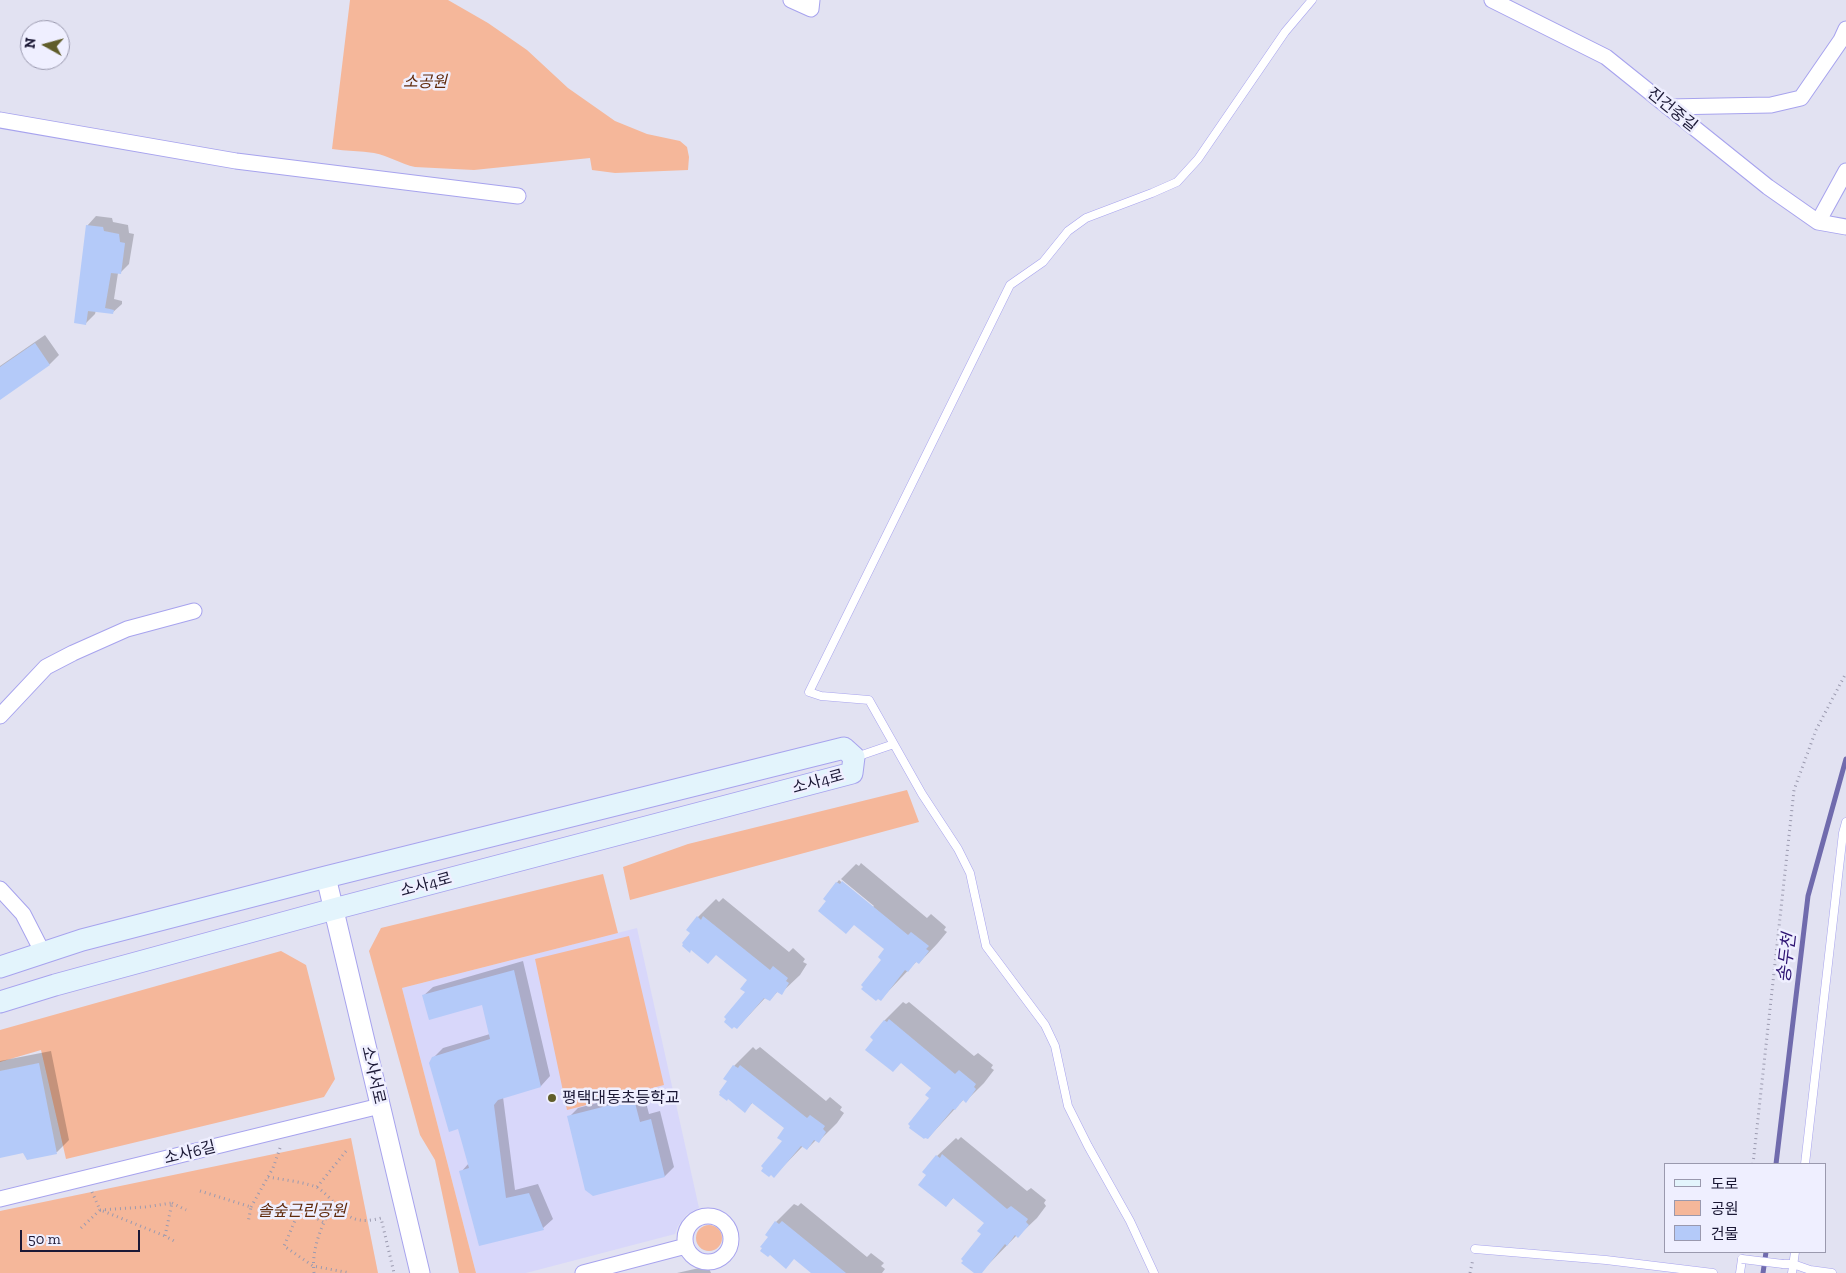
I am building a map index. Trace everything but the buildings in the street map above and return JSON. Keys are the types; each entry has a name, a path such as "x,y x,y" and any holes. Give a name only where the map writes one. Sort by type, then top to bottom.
{"main road":[{"name":"소사4로","path":"0,967 82,940 326,876 844,748 854,757 852,773 334,909 55,985 0,1002"}],"street":[{"path":"792,0 811,9 812,0"},
{"name":"진건중길","path":"1492,0 1606,57 1768,187 1818,222 1846,227"},
{"path":"1668,107 1771,105 1801,98 1841,40 1846,29"},
{"path":"0,120 236,162 518,196"},
{"path":"1818,222 1846,171"},
{"path":"0,716 46,667 127,629 194,611"},
{"name":"소사서로","path":"326,876 420,1273"},
{"path":"0,889 23,914 43,953"},
{"name":"소사6길","path":"0,1199 380,1106"},
{"path":"583,1273 686,1246"}],"lane":[{"path":"1154,1273 1130,1221 1068,1106 1055,1046 1045,1025 986,946 970,873 958,849 922,794 869,700 821,696 808,692 1010,285 1043,262 1068,231 1086,218 1177,182 1198,159 1285,32 1312,0"},
{"path":"854,757 891,745"},
{"path":"1805,1163 1843,833 1846,822"},
{"path":"1475,1250 1606,1260 1714,1273"},
{"path":"1792,1273 1795,1253"},
{"path":"1740,1273 1742,1259 1793,1264 1810,1270 1832,1273"}],"path":[{"path":"1753,1163 1794,790 1816,730 1846,673"},
{"path":"248,1223 251,1207 274,1168 280,1148"},
{"path":"317,1187 347,1150"},
{"path":"268,1177 317,1187 348,1217 373,1220 382,1218 394,1273"},
{"path":"89,1185 100,1210 174,1241"},
{"path":"200,1191 251,1207"},
{"path":"165,1236 172,1203"},
{"path":"81,1228 100,1210 172,1203 186,1210"},
{"path":"314,1273 313,1266 321,1227 334,1203"},
{"path":"323,1222 300,1209 284,1246 313,1266 350,1273"}],"shaded area":[{"name":"평택대동초등학교","path":"637,928 699,1208 686,1215 675,1234 526,1273 476,1273 402,988"}],"green space":[{"name":"소공원","path":"350,0 448,0 488,23 527,50 568,88 615,121 647,134 680,141 687,147 689,157 688,170 615,173 592,170 590,158 474,170 415,167 374,153 332,149"},
{"path":"907,790 919,822 630,900 623,867 688,844"},
{"path":"603,874 618,933 402,988 476,1273 459,1273 435,1160 420,1135 369,951 381,928"},
{"path":"629,936 664,1085 567,1110 535,959"},
{"path":"281,951 306,965 335,1079 324,1097 66,1159 41,1050 0,1062 0,1030"},
{"name":"솔숲근린공원","path":"351,1138 378,1273 0,1273 0,1211"},
{"path":"709,1225 718,1229 722,1238 718,1247 709,1251 700,1247 696,1238 700,1229"}],"waterway":[{"name":"송두천","path":"1776,1163 1808,896 1846,759"},
{"name":"송두천","path":"1763,1273 1766,1253"}],"place":[{"name":"평택대동초등학교","path":"552,1098"}]}
